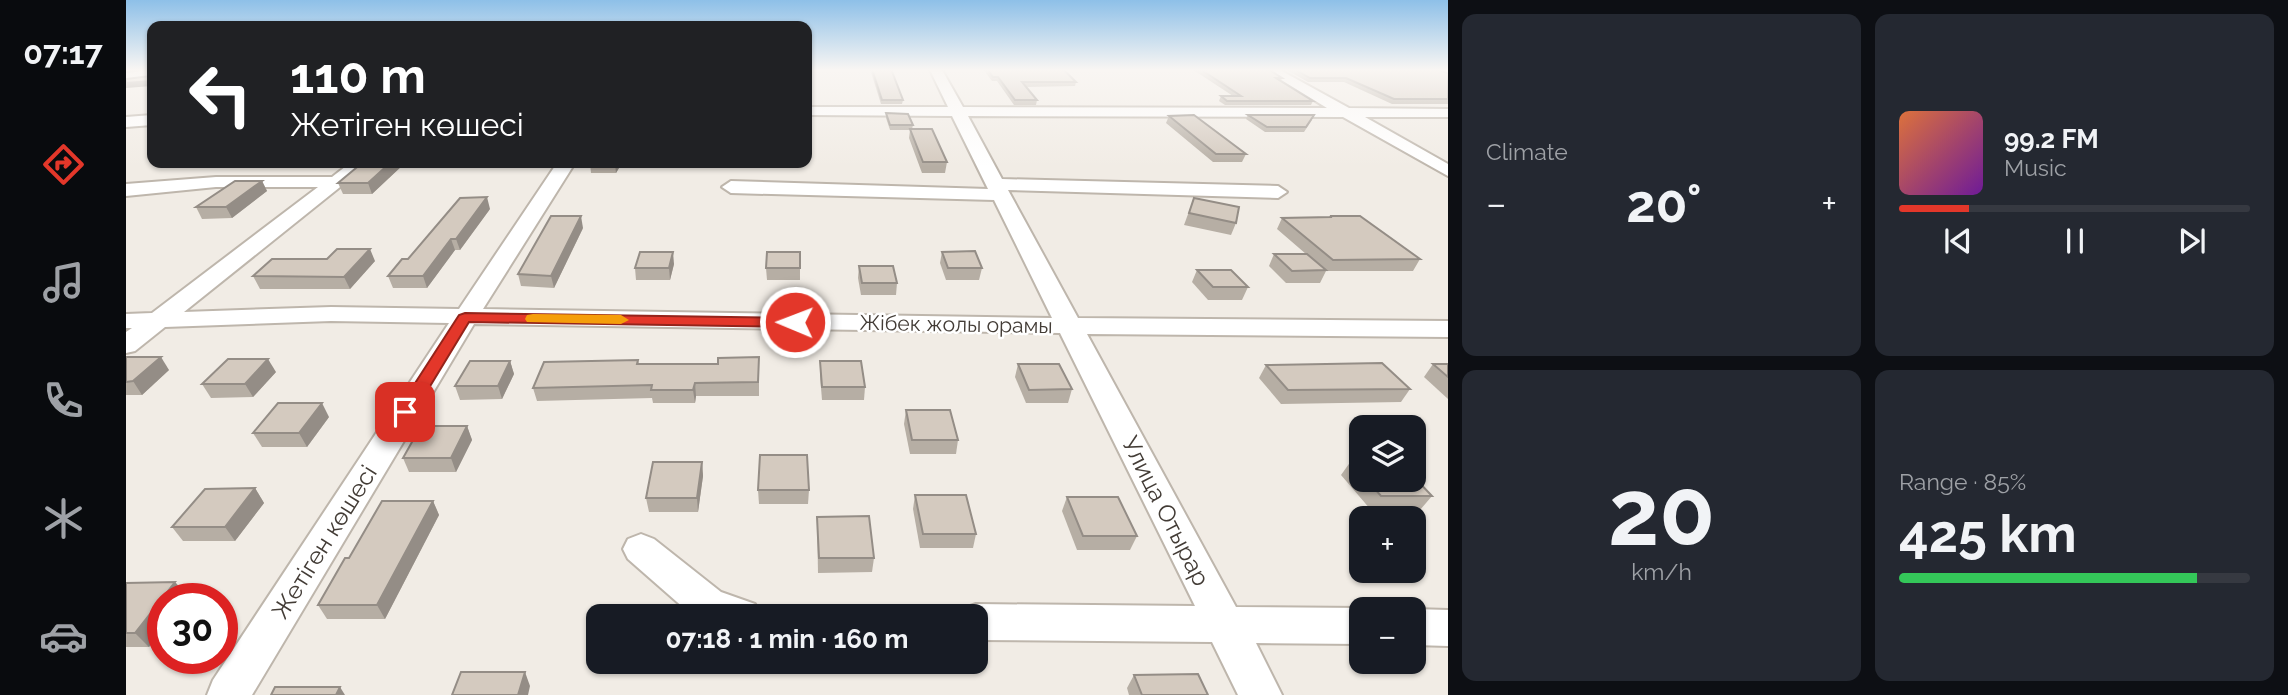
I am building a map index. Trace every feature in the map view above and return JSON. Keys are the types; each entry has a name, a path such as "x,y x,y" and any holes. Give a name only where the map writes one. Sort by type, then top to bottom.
{"street":[{"name":"Улица Отырар","path":"953,102 1261,695"},
{"path":"1327,102 1448,171"},
{"path":"126,121 147,120"},
{"path":"126,345 354,168"},
{"name":"Жетіген көшесі","path":"228,695 563,168"},
{"path":"126,190 216,182 336,181"},
{"path":"731,187 998,189"},
{"name":"Жібек жолы орамы","path":"126,321 331,314 465,318 1448,329"},
{"path":"988,622 1349,626"},
{"path":"1426,627 1448,628"}],"lane":[{"path":"812,111 1448,113"},
{"path":"998,189 1278,192"},
{"path":"641,549 707,604"}],"building":[{"path":"886,113 908,114 913,125 890,125"},
{"path":"1194,115 1246,154 1216,154 1169,116"},
{"path":"1248,115 1314,115 1306,127 1267,127"},
{"path":"910,129 932,129 947,162 923,162"},
{"path":"356,168 384,168 368,183 338,183"},
{"path":"235,181 262,181 226,207 196,207"},
{"path":"487,197 456,239 451,239 423,276 388,276 402,259 408,259 460,198"},
{"path":"1194,198 1239,207 1236,223 1189,213"},
{"path":"551,216 581,216 551,276 518,274"},
{"path":"1330,216 1360,216 1420,259 1333,260 1282,218 1332,217"},
{"path":"337,249 370,249 344,277 253,276 272,259 327,259"},
{"path":"975,251 982,268 948,268 942,252"},
{"path":"640,252 673,252 669,268 635,268"},
{"path":"767,252 800,252 800,268 766,268"},
{"path":"1274,254 1307,254 1326,270 1292,271"},
{"path":"859,266 893,266 897,283 862,283"},
{"path":"1197,270 1231,270 1248,287 1213,287"},
{"path":"126,357 161,357 133,381 126,382"},
{"path":"759,357 758,382 695,383 693,390 651,390 652,385 533,388 544,362 638,360 637,364 718,364 718,358"},
{"path":"228,359 268,359 245,384 202,384"},
{"path":"470,361 510,361 498,386 455,386"},
{"path":"820,361 861,361 865,387 822,387"},
{"path":"1382,363 1410,389 1288,390 1266,365"},
{"path":"1018,364 1059,364 1072,389 1029,390"},
{"path":"1433,364 1448,364 1448,377"},
{"path":"278,403 322,403 299,433 253,433"},
{"path":"906,410 950,410 958,440 912,440"},
{"path":"421,426 467,426 451,458 403,458"},
{"path":"760,455 807,455 809,490 758,490"},
{"path":"653,462 702,462 697,498 646,498"},
{"path":"255,488 225,527 172,527 205,489"},
{"path":"1426,490 1432,496 1381,496 1378,492 1426,492"},
{"path":"915,495 966,495 976,534 923,534"},
{"path":"1067,497 1118,497 1137,536 1083,536"},
{"path":"382,501 433,501 377,605 318,605 345,558 349,558"},
{"path":"869,516 874,558 819,558 817,517"},
{"path":"175,582 147,583 147,618 135,633 126,633 126,583"},
{"path":"461,672 525,672 518,695 452,695"},
{"path":"1198,674 1208,695 1142,695 1134,675"},
{"path":"275,687 340,687 336,695 271,695"}],"slow traffic":[{"path":"533,319 621,320"}],"route":[{"path":"405,412 465,318 795,322"}]}
